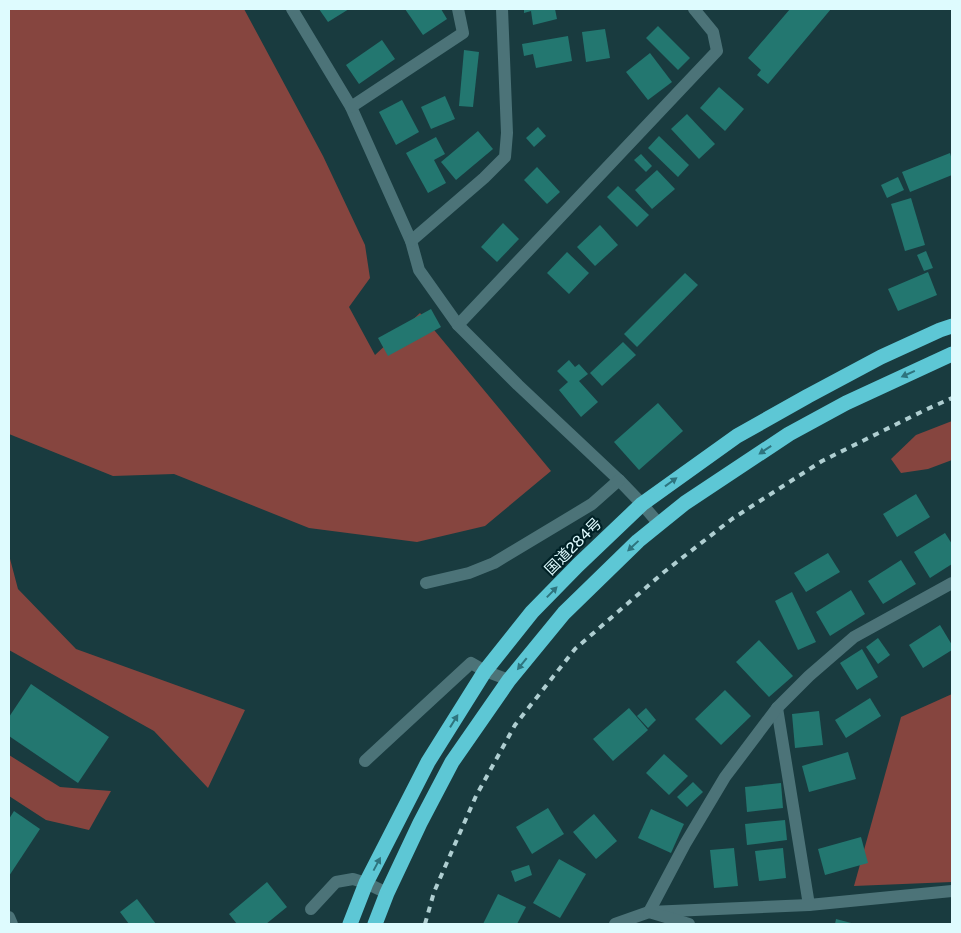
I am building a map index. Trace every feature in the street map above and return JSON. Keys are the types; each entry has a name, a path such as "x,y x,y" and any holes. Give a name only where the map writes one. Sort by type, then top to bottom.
{"highway":[{"name":"国道284号","path":"350,924 366,883 428,762 485,670 532,612 578,564 642,504 737,436 881,357 952,326"},
{"path":"375,924 386,893 452,762 509,680 564,612 638,541 659,524 686,503 789,434 846,403 952,354"}],"street":[{"path":"292,9 352,107 411,241 419,270 458,325 518,385 619,480 659,524"},
{"path":"352,107 463,33 458,9"},
{"path":"411,241 484,178 505,157 507,133 502,9"},
{"path":"458,325 717,51 713,32 694,9"},
{"path":"426,582 470,573 494,563 592,504 619,480"},
{"path":"649,912 685,844 725,777 777,708 809,676 854,638 952,583"},
{"path":"365,761 471,663 509,680"},
{"path":"777,708 809,905"},
{"path":"311,909 336,882 353,879 386,893"},
{"path":"616,924 649,912 809,905 952,891"},
{"path":"649,912 689,924"},
{"path":"9,917 12,924"}],"shaded area":[{"path":"9,9 244,9 323,156 365,245 370,278 349,307 375,355 420,313 551,471 485,526 417,542 309,528 174,474 113,476 9,434"},
{"path":"952,421 952,460 928,469 901,473 891,459 916,435"},
{"path":"9,555 18,589 76,649 245,710 208,788 154,731 9,650"},
{"path":"952,694 952,882 854,886 901,717"},
{"path":"9,755 60,787 111,791 89,830 46,820 9,796"}],"building":[{"path":"319,9 349,9 328,22"},
{"path":"405,9 441,9 447,19 423,35"},
{"path":"524,9 555,9 557,19 533,25 531,11 524,13"},
{"path":"790,9 831,9 768,84 757,75 761,70 748,58"},
{"path":"658,26 690,58 678,70 646,38"},
{"path":"605,29 610,58 586,62 582,32"},
{"path":"568,36 572,61 536,68 533,54 524,56 522,44"},
{"path":"382,40 395,59 359,84 346,65"},
{"path":"464,50 479,52 473,107 459,106"},
{"path":"650,53 672,82 648,100 626,72"},
{"path":"719,87 744,109 725,131 700,108"},
{"path":"445,96 455,119 431,129 421,107"},
{"path":"402,100 419,132 396,145 379,112"},
{"path":"687,114 715,144 699,159 671,129"},
{"path":"538,127 546,136 534,147 526,138"},
{"path":"478,131 493,149 456,180 441,162"},
{"path":"659,136 689,165 678,177 648,148"},
{"path":"436,137 445,154 434,160 446,183 428,193 406,153"},
{"path":"950,153 952,175 910,192 902,172"},
{"path":"641,154 652,166 646,172 634,160"},
{"path":"537,167 560,192 547,204 524,180"},
{"path":"657,170 675,189 652,209 635,190"},
{"path":"898,177 904,190 887,198 881,185"},
{"path":"618,186 649,215 637,227 607,197"},
{"path":"911,198 925,245 905,251 891,204"},
{"path":"503,223 519,239 497,262 481,247"},
{"path":"600,225 618,245 595,266 577,247"},
{"path":"926,251 933,268 924,271 917,255"},
{"path":"567,252 589,273 569,294 547,273"},
{"path":"928,272 937,295 898,311 888,289"},
{"path":"685,273 698,285 637,347 624,334"},
{"path":"431,309 441,327 388,356 378,338"},
{"path":"623,342 636,355 602,386 590,373"},
{"path":"569,360 575,367 579,364 588,374 579,381 598,402 581,417 559,390 568,382 557,371"},
{"path":"658,403 683,431 639,470 614,442"},
{"path":"916,494 930,517 897,537 883,514"},
{"path":"945,533 952,544 952,564 930,578 914,552"},
{"path":"828,553 840,572 806,592 794,573"},
{"path":"901,560 916,584 883,604 868,581"},
{"path":"851,590 865,614 830,636 816,612"},
{"path":"792,592 816,642 798,650 775,601"},
{"path":"940,625 952,645 952,650 923,668 909,645"},
{"path":"878,638 890,655 878,664 866,647"},
{"path":"759,640 793,676 769,697 736,662"},
{"path":"862,649 878,677 857,690 840,663"},
{"path":"31,684 109,737 78,783 9,736 9,717"},
{"path":"725,690 751,716 721,745 695,719"},
{"path":"870,698 881,716 846,738 835,720"},
{"path":"629,708 648,730 613,761 593,739"},
{"path":"646,708 656,720 648,728 637,716"},
{"path":"819,711 823,745 795,748 792,714"},
{"path":"848,752 856,779 809,792 802,766"},
{"path":"664,754 688,776 669,795 646,773"},
{"path":"693,782 703,792 687,807 677,797"},
{"path":"781,783 783,808 747,812 745,787"},
{"path":"548,808 564,834 532,854 516,827"},
{"path":"651,809 684,824 671,853 638,838"},
{"path":"14,811 40,829 9,876 9,819"},
{"path":"594,814 617,841 596,859 573,832"},
{"path":"785,820 787,840 747,845 745,824"},
{"path":"861,837 868,863 825,875 818,849"},
{"path":"734,848 738,886 714,888 710,850"},
{"path":"783,848 786,878 759,881 755,851"},
{"path":"559,859 586,874 560,918 533,903"},
{"path":"529,865 532,875 515,882 511,871"},
{"path":"267,882 287,907 266,924 237,924 229,914"},
{"path":"498,894 526,907 517,924 483,924"},
{"path":"137,899 156,924 129,924 120,912"},
{"path":"836,919 855,924 835,924"}],"railway":[{"path":"425,924 434,892 476,796 515,725 575,649 664,572 732,519 822,461 952,398"}]}
